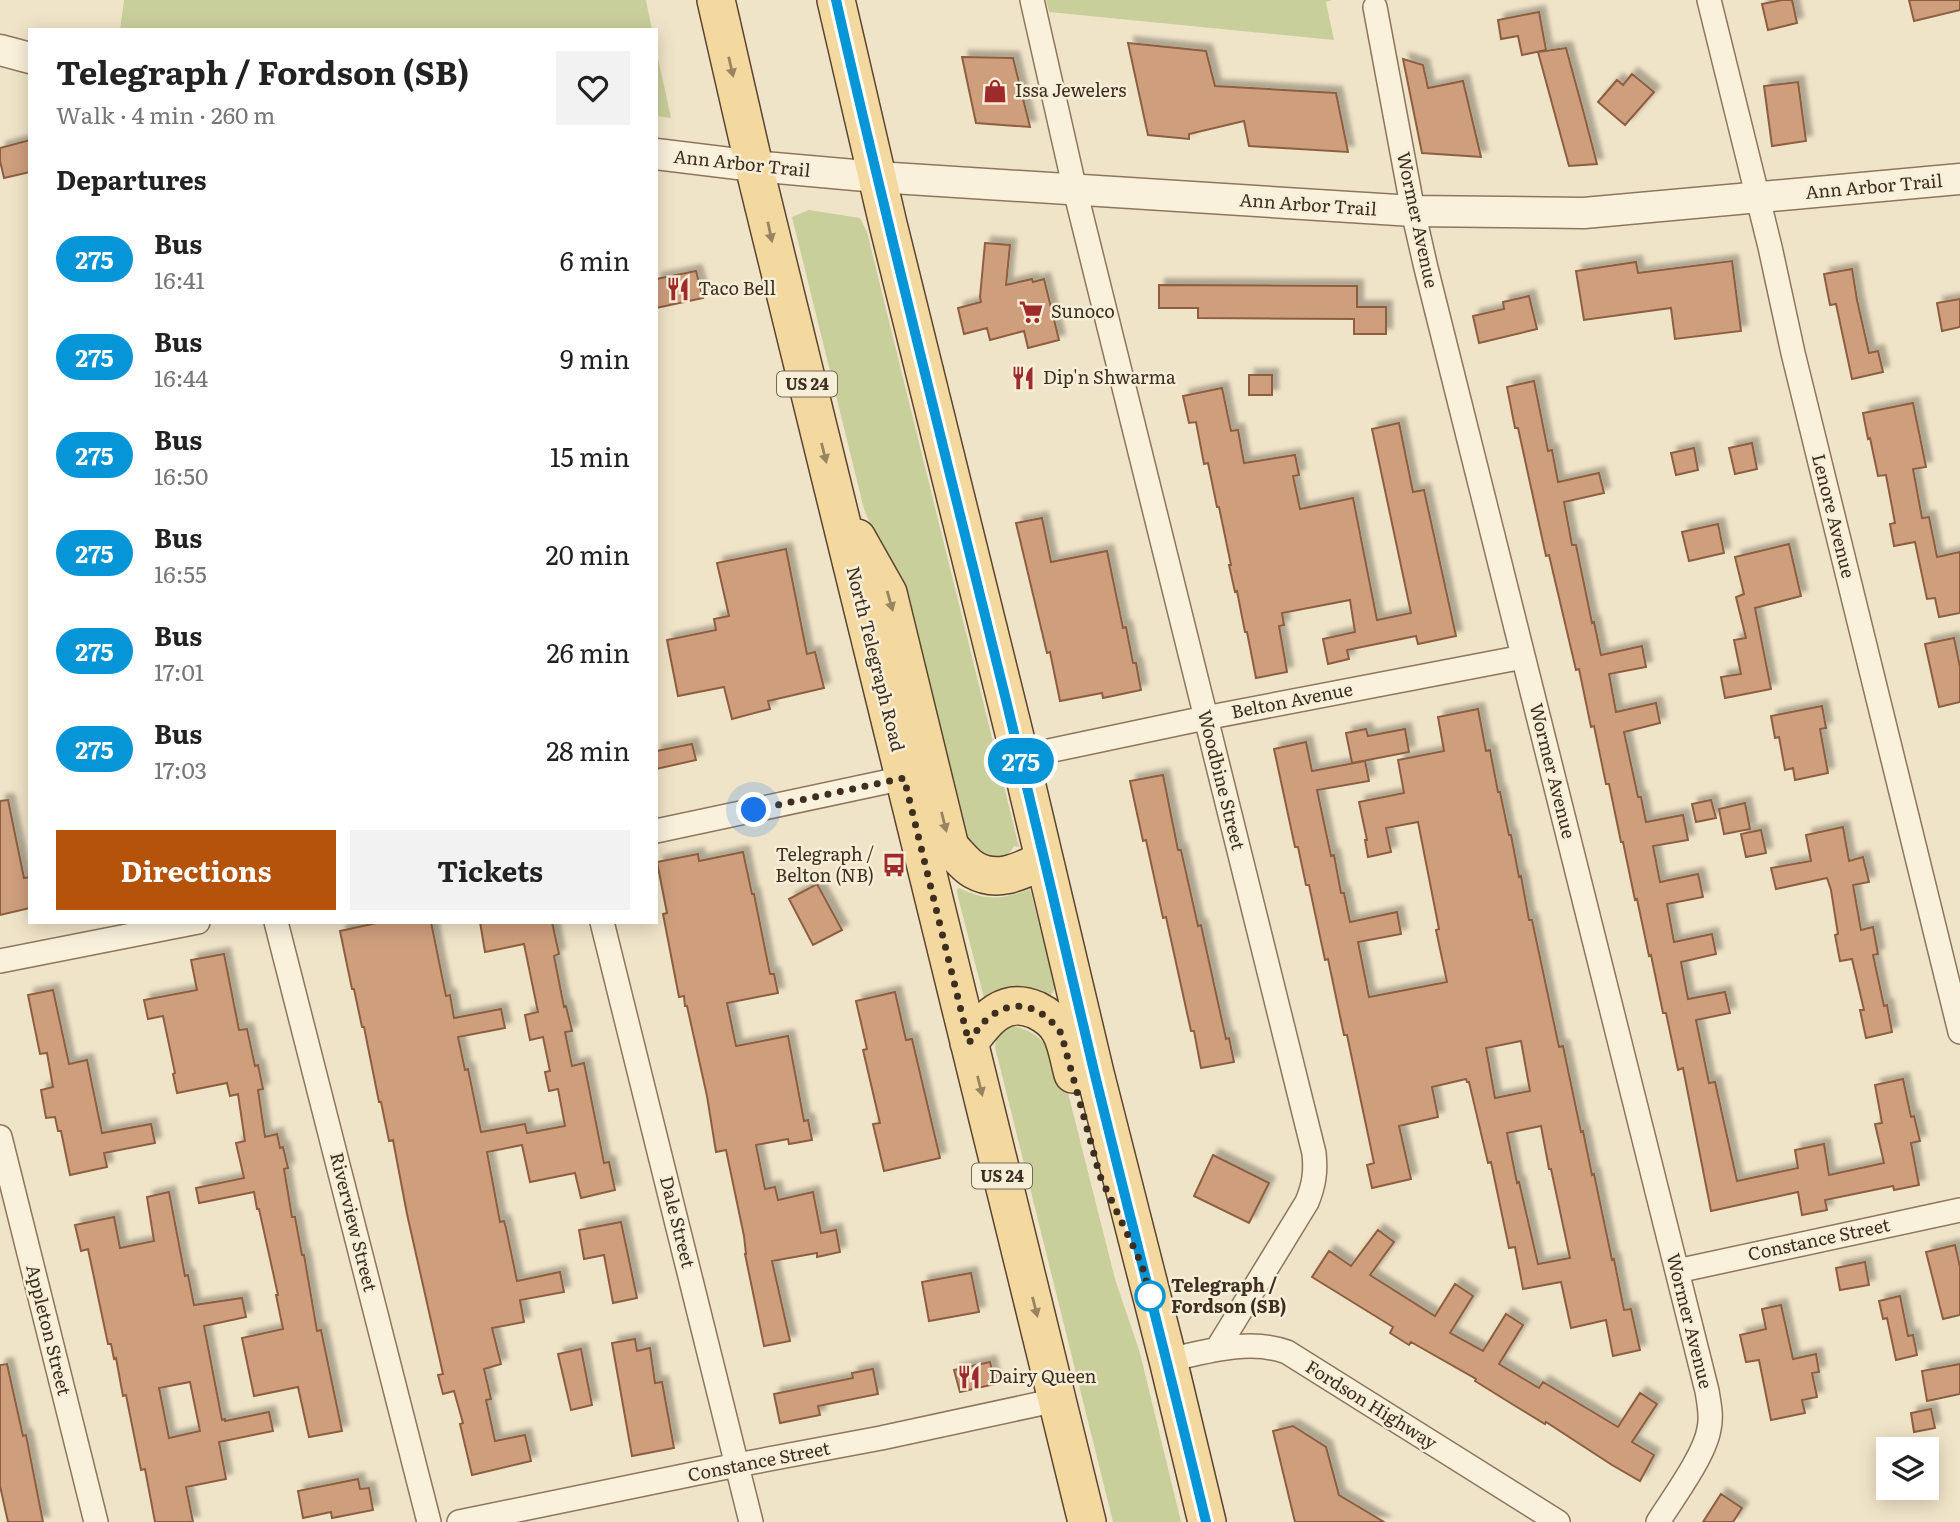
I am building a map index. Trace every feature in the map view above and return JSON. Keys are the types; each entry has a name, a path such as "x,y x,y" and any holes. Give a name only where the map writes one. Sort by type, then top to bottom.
{"main road":[{"name":"North Telegraph Road","path":"716,0 754,166 1087,1522"},
{"path":"836,0 1142,1265 1207,1522"},
{"path":"835,498 888,593 950,846 972,869 989,876 1015,874 1044,860"},
{"path":"969,1043 984,1022 1006,1007 1026,1006 1055,1023 1061,1033 1100,1176 1142,1265"}],"street":[{"name":"Woodbine Street","path":"1032,0 1075,190 1314,1153 1314,1184 1307,1202 1217,1349"},
{"name":"Lenore Avenue","path":"1709,0 1960,1032"},
{"name":"Wormer Avenue","path":"1375,7 1413,211 1707,1391 1710,1429 1705,1445 1658,1522"},
{"path":"0,50 28,57"},
{"name":"Ann Arbor Trail","path":"658,154 877,177 1413,211 1584,213 1960,179"},
{"name":"Belton Avenue","path":"1020,757 1205,718 1523,657"},
{"path":"658,831 904,778"},
{"path":"0,961 188,924"},
{"name":"Riverview Street","path":"277,924 429,1522"},
{"name":"Dale Street","path":"602,924 751,1522"},
{"name":"Appleton Street","path":"0,1138 96,1522"},
{"name":"Constance Street","path":"1677,1271 1960,1210"},
{"name":"Fordson Highway","path":"1168,1360 1217,1349 1262,1346 1287,1352 1558,1522"},
{"name":"Constance Street","path":"459,1522 1057,1400"}],"green space":[{"path":"124,0 646,0 652,28 120,28"},
{"path":"1046,0 1332,0 1326,2 1334,40 1049,12"},
{"path":"658,58 671,118 658,116"},
{"path":"809,210 860,218 867,232 1019,847 1014,846 1009,853 998,859 966,848 893,579 864,509 792,217"},
{"path":"959,888 994,898 1030,889 1055,988 1051,995 984,998 957,893"},
{"path":"1014,1026 1036,1036 1061,1065 1115,1279 1140,1353 1181,1522 1113,1522 995,1047 1000,1032"}],"building":[{"path":"1792,0 1797,23 1768,30 1762,4"},
{"path":"1909,0 1960,0 1960,10 1914,21"},
{"path":"1539,12 1546,50 1522,55 1518,36 1501,39 1498,20"},
{"path":"1128,43 1206,51 1215,86 1336,93 1348,152 1249,146 1244,121 1189,134 1189,139 1148,135"},
{"path":"1566,48 1597,164 1569,166 1538,52"},
{"name":"Issa Jewelers","path":"962,57 1013,58 1030,127 976,123"},
{"path":"1403,59 1423,65 1428,88 1463,81 1481,157 1422,153"},
{"path":"1632,74 1654,92 1625,125 1598,102 1617,80 1623,85"},
{"path":"1798,82 1806,141 1772,146 1764,86"},
{"path":"28,141 28,172 4,178 0,148"},
{"path":"985,243 1010,245 1006,285 1044,279 1059,340 1028,348 1024,331 990,340 987,328 964,334 958,308 981,302"},
{"path":"1732,261 1741,331 1675,339 1671,308 1584,320 1576,271 1636,262 1638,273"},
{"path":"1852,269 1869,353 1878,351 1883,372 1852,379 1836,304 1830,305 1824,274"},
{"name":"Taco Bell","path":"696,271 703,298 658,308 658,279"},
{"path":"1159,285 1357,286 1357,307 1386,307 1386,334 1354,334 1354,319 1198,318 1198,308 1159,308"},
{"path":"1529,296 1537,329 1479,343 1473,316 1504,309 1503,302"},
{"path":"1960,299 1960,327 1942,331 1937,303"},
{"path":"1249,375 1272,375 1272,395 1249,395"},
{"path":"1534,381 1548,451 1552,450 1558,482 1599,473 1604,493 1564,502 1572,545 1576,545 1601,655 1642,646 1646,667 1609,674 1616,712 1656,703 1660,723 1624,732 1646,822 1683,815 1688,840 1653,846 1660,882 1698,874 1703,897 1667,904 1674,942 1712,934 1716,954 1681,962 1688,999 1725,992 1730,1013 1696,1020 1709,1083 1715,1082 1737,1181 1798,1168 1795,1150 1824,1144 1829,1175 1884,1163 1875,1124 1882,1123 1875,1085 1903,1079 1911,1117 1914,1116 1920,1141 1911,1143 1919,1185 1894,1190 1893,1186 1825,1200 1827,1210 1802,1215 1798,1192 1711,1211 1683,1068 1678,1070 1609,784 1606,784 1594,726 1591,727 1579,669 1576,670 1549,555 1546,556 1518,428 1515,428 1507,387"},
{"path":"1222,388 1231,431 1238,430 1244,463 1295,455 1299,475 1293,476 1300,509 1353,498 1377,620 1411,613 1372,429 1399,423 1413,492 1424,490 1456,636 1418,644 1416,636 1347,650 1349,659 1328,664 1323,639 1355,632 1350,600 1282,613 1284,625 1279,626 1287,672 1256,678 1208,463 1204,464 1196,422 1189,423 1183,396"},
{"path":"1913,403 1926,467 1913,469 1922,518 1929,517 1937,557 1960,552 1960,613 1939,617 1935,598 1927,599 1915,542 1894,546 1890,524 1895,523 1886,475 1878,476 1863,413"},
{"path":"1752,443 1757,469 1735,474 1729,448"},
{"path":"1694,448 1698,470 1676,475 1671,453"},
{"path":"1042,518 1051,562 1107,551 1123,628 1126,627 1141,690 1103,698 1102,693 1060,701 1016,523"},
{"path":"1718,524 1724,553 1689,561 1682,532"},
{"path":"1789,544 1801,596 1755,608 1771,689 1725,698 1721,677 1741,674 1734,640 1746,638 1736,597 1744,594 1735,557"},
{"path":"786,549 807,654 815,652 824,688 768,701 770,709 732,719 724,687 678,696 667,640 716,630 714,619 729,616 717,563"},
{"path":"1954,638 1960,667 1960,702 1939,707 1925,644"},
{"path":"1822,706 1826,728 1820,729 1828,773 1795,780 1793,768 1785,770 1779,737 1775,738 1771,716"},
{"path":"1478,709 1486,751 1490,750 1498,792 1511,835 1519,877 1521,876 1529,920 1532,920 1559,1047 1563,1046 1624,1310 1631,1309 1640,1350 1613,1356 1606,1320 1571,1328 1561,1282 1523,1289 1515,1247 1509,1248 1491,1162 1488,1163 1469,1082 1466,1079 1432,1087 1438,1117 1399,1126 1411,1179 1372,1188 1367,1165 1374,1163 1347,1035 1344,1035 1328,959 1325,960 1309,885 1306,885 1298,847 1295,847 1274,749 1306,742 1312,771 1365,761 1369,781 1317,790 1331,856 1334,855 1350,922 1397,912 1401,934 1358,942 1369,997 1447,982 1418,822 1386,828 1391,852 1368,857 1359,802 1404,793 1398,760 1444,751 1438,717","holes":["1521,1041 1530,1091 1495,1098 1486,1048","1541,1126 1570,1258 1538,1264 1507,1133"]},
{"path":"1366,729 1368,736 1405,729 1409,752 1352,763 1346,733"},
{"path":"692,744 696,760 658,769 658,751"},
{"path":"1163,775 1178,850 1181,850 1198,926 1201,925 1226,1039 1229,1038 1234,1062 1201,1068 1166,917 1163,918 1146,840 1143,841 1130,781"},
{"path":"8,800 24,878 28,877 28,908 0,915 0,801"},
{"path":"1711,800 1716,818 1696,822 1692,804"},
{"path":"1745,803 1750,829 1724,834 1719,809"},
{"path":"1843,827 1849,861 1863,857 1869,882 1853,885 1861,930 1873,927 1878,954 1873,955 1892,1032 1866,1038 1860,1010 1864,1010 1852,959 1840,961 1835,935 1838,934 1827,878 1776,889 1771,868 1811,861 1806,835"},
{"path":"1761,830 1766,853 1746,857 1741,834"},
{"path":"743,852 770,974 774,974 778,993 727,1003 736,1046 788,1036 804,1121 808,1120 812,1140 789,1144 788,1139 756,1145 765,1189 775,1187 778,1200 813,1192 821,1233 836,1230 840,1252 772,1261 790,1341 764,1346 726,1150 716,1152 687,1006 684,996 679,997 663,914 667,913 658,862 698,854 699,861"},
{"path":"817,884 842,930 813,945 789,899"},
{"path":"372,924 431,924 446,996 450,995 454,1018 501,1009 505,1028 458,1037 465,1070 468,1069 481,1132 525,1124 527,1133 565,1126 558,1089 549,1091 545,1072 550,1071 543,1037 530,1040 525,1015 538,1012 524,944 485,952 480,924 552,924 559,954 554,956 564,1007 566,1006 572,1031 565,1032 572,1066 584,1063 604,1163 609,1162 615,1190 581,1198 575,1173 530,1182 522,1145 487,1152 500,1222 504,1221 517,1281 560,1272 564,1292 520,1300 524,1322 492,1328 501,1364 484,1369 491,1399 486,1400 495,1441 525,1435 531,1461 472,1475 454,1391 443,1394 438,1375 443,1374 393,1140 389,1141 379,1102 340,931"},
{"path":"224,954 239,1030 247,1029 255,1066 258,1065 263,1089 258,1090 265,1137 277,1134 280,1148 283,1147 288,1168 284,1169 292,1217 295,1217 304,1255 317,1331 321,1330 342,1431 309,1437 298,1387 254,1396 242,1338 283,1329 259,1209 254,1192 199,1203 196,1188 244,1178 236,1143 245,1141 238,1094 230,1096 227,1083 177,1093 163,1016 148,1019 144,1000 197,990 191,960"},
{"path":"53,990 69,1064 87,1060 102,1133 151,1124 155,1143 104,1153 107,1167 70,1175 61,1131 58,1131 55,1117 46,1118 41,1090 53,1087 47,1053 40,1054 28,995"},
{"path":"895,992 906,1040 912,1039 940,1158 884,1171 873,1124 880,1123 863,1050 867,1049 856,1001"},
{"path":"1213,1155 1269,1183 1249,1223 1194,1196"},
{"path":"169,1192 185,1276 188,1275 194,1305 242,1298 246,1317 204,1326 222,1420 269,1412 273,1431 219,1442 226,1479 186,1487 193,1522 155,1522 126,1395 123,1396 116,1358 114,1359 111,1344 108,1344 88,1249 81,1251 75,1225 114,1217 120,1248 154,1241 147,1197","holes":["190,1382 200,1431 169,1438 159,1388"]},
{"path":"621,1222 637,1298 613,1303 604,1255 584,1259 579,1230"},
{"path":"1378,1230 1394,1242 1370,1275 1435,1316 1455,1284 1473,1296 1450,1333 1483,1351 1506,1314 1523,1325 1499,1364 1539,1388 1543,1382 1618,1427 1640,1393 1657,1404 1632,1442 1654,1455 1640,1481 1475,1381 1476,1379 1411,1342 1409,1345 1390,1333 1393,1327 1312,1277 1329,1251 1351,1266"},
{"path":"1955,1245 1960,1267 1960,1315 1943,1319 1926,1252"},
{"path":"1865,1262 1869,1285 1840,1290 1836,1268"},
{"path":"971,1273 979,1312 929,1321 922,1282"},
{"path":"1900,1296 1908,1336 1913,1335 1917,1355 1896,1360 1887,1318 1883,1319 1879,1301"},
{"path":"1781,1305 1793,1359 1816,1354 1819,1372 1812,1373 1817,1397 1802,1400 1805,1413 1771,1420 1759,1360 1746,1362 1740,1335 1766,1329 1762,1309"},
{"path":"635,1339 637,1351 650,1348 655,1383 662,1382 674,1448 632,1456 612,1343"},
{"path":"581,1349 592,1405 571,1410 558,1354"},
{"path":"990,1362 995,1384 960,1392 954,1370"},
{"path":"7,1364 23,1436 26,1435 43,1522 8,1522 0,1486 0,1365"},
{"path":"1960,1364 1960,1394 1927,1401 1922,1371"},
{"path":"873,1369 878,1394 818,1406 820,1415 780,1423 774,1394 853,1378 852,1373"},
{"path":"1931,1409 1935,1428 1914,1432 1911,1413"},
{"path":"1293,1426 1326,1447 1339,1495 1384,1522 1295,1522 1273,1431"},
{"path":"358,1479 360,1489 369,1488 373,1510 332,1518 331,1512 303,1518 298,1491"},
{"path":"1721,1494 1742,1508 1733,1522 1703,1522"}],"bus line":[{"name":"275","path":"836,0 888,224 1206,1522"}],"place":[{"name":"Issa Jewelers","path":"995,91"},
{"name":"Taco Bell","path":"678,289"},
{"name":"Sunoco","path":"1031,312"},
{"name":"Dip'n Shwarma","path":"1023,378"},
{"name":"Telegraph / Belton (NB)","path":"894,865"},
{"name":"Telegraph / Fordson (SB)","path":"1150,1296"},
{"name":"Dairy Queen","path":"969,1377"}],"route":[{"path":"754,810 904,778 969,1043 984,1022 1006,1007 1026,1006 1037,1010 1055,1023 1061,1033 1100,1176 1142,1265 1150,1296"}]}
